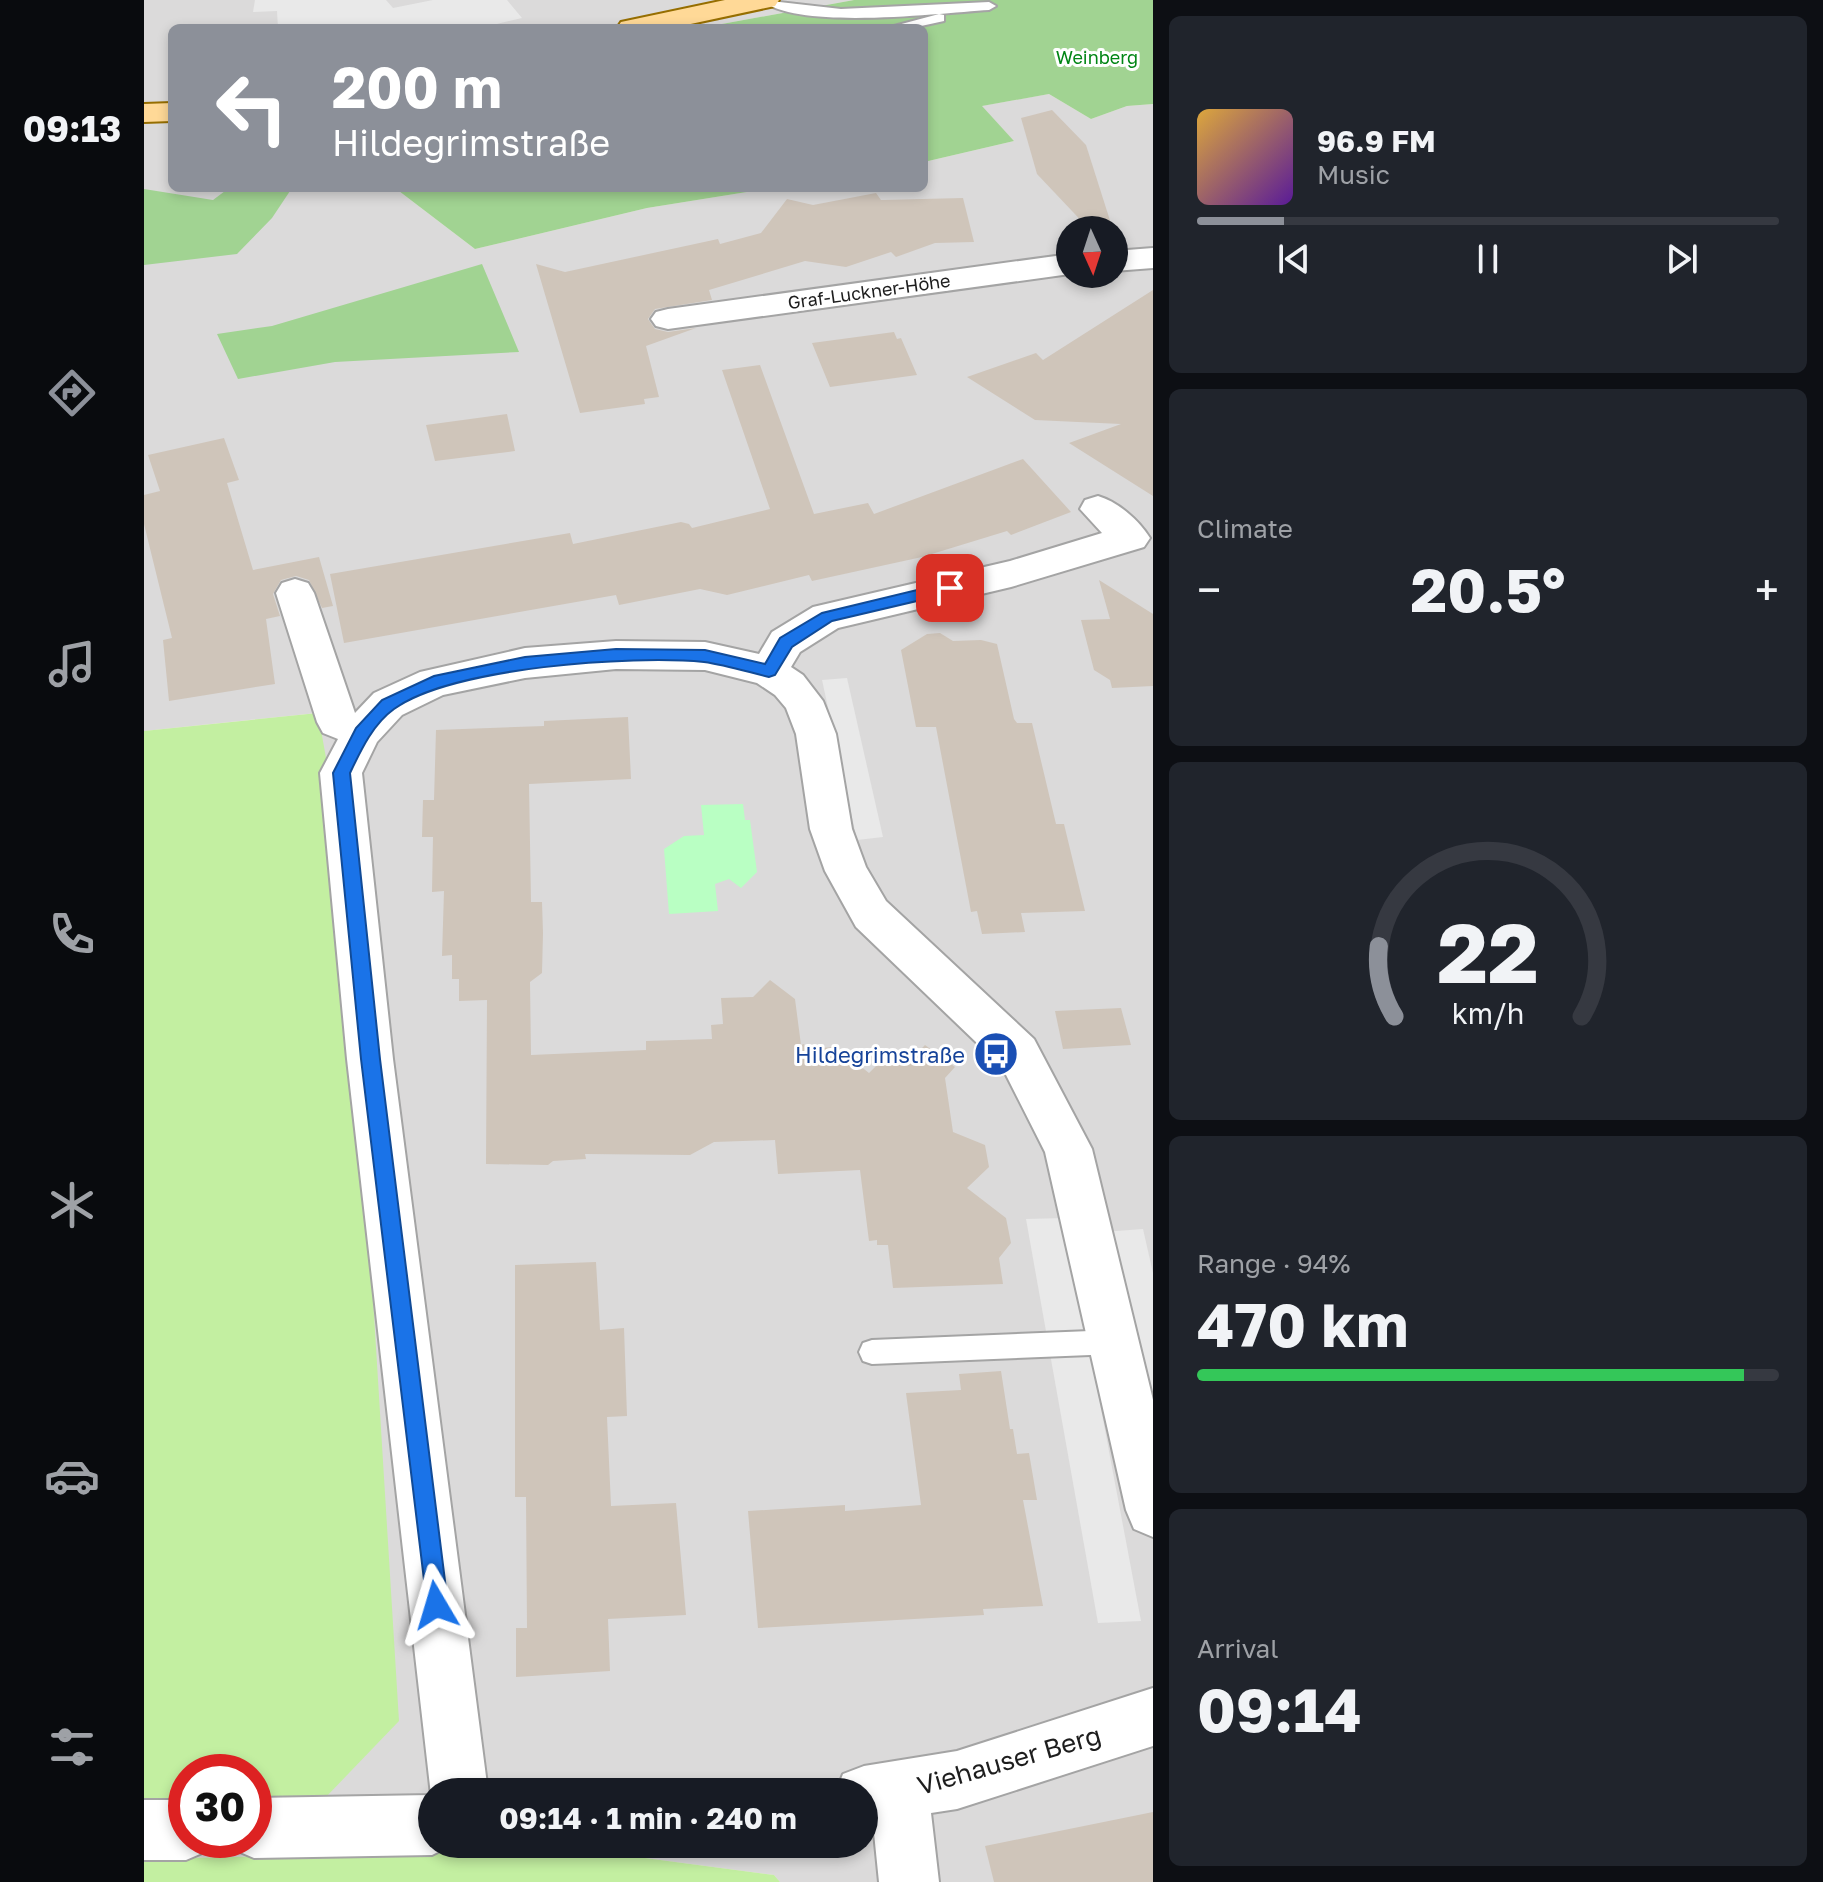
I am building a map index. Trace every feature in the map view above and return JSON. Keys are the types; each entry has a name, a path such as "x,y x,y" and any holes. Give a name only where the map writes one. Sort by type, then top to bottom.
{"main road":[{"path":"650,24 766,0"},
{"path":"144,113 168,112"}],"street":[{"path":"1128,260 1153,258"},
{"name":"Graf-Luckner-Höhe","path":"668,319 1056,266"},
{"path":"769,671 786,642 827,617 1011,574 1131,538 1098,509"},
{"path":"295,593 337,722 362,732"},
{"path":"457,1778 370,1059 341,773 362,732 388,704 434,682 525,663 616,655 705,656 769,671 803,701 816,734 831,829 846,871 871,914 1018,1053 1068,1149 1153,1510"},
{"name":"Viehauser Berg","path":"881,1793 957,1780 1153,1717"},
{"path":"881,1793 909,1882"},
{"path":"272,1828 418,1825"},
{"path":"144,1830 168,1830"}],"lane":[{"path":"766,0 779,7 812,10 989,6"},
{"path":"911,24 942,18 956,7"},
{"path":"872,1352 1115,1342"}],"shaded area":[{"path":"144,0 854,0 722,24 168,24 168,192 400,192 475,249 647,208 747,192 928,192 928,161 1014,141 981,106 1049,94 1091,119 1127,106 1153,104 1153,1882 780,1882 774,1875 645,1858 878,1858 878,1778 418,1778 418,1853 272,1856 272,1798 325,1798 317,713 144,731"},
{"path":"255,0 386,0 393,8 433,0 507,0 522,18 497,24 278,24 277,11 253,12"},
{"path":"847,678 883,837 857,840 822,680"},
{"path":"1065,1218 1141,1621 1098,1623 1026,1219"},
{"path":"1143,1229 1153,1273 1153,1454 1103,1232"},
{"path":"144,1798 168,1798 168,1858 187,1858 144,1859"}],"green space":[{"name":"Weinberg","path":"854,0 1153,0 1153,104 1127,106 1091,119 1049,94 982,106 1014,141 928,161 928,24 722,24"},
{"path":"144,189 213,200 224,192 289,192 272,218 237,254 144,265"},
{"path":"400,192 747,192 647,208 475,249"},
{"path":"482,264 519,352 335,362 238,379 217,334 272,326"},
{"path":"318,713 329,775 370,1250 399,1721 325,1798 272,1798 272,1754 168,1754 168,1798 144,1798 144,731"},
{"path":"743,804 745,820 750,820 757,872 741,888 729,879 715,884 718,911 669,914 664,849 684,836 704,835 701,805"},
{"path":"418,1853 418,1858 645,1858 774,1875 780,1882 144,1882 144,1859"}],"building":[{"path":"1052,110 1086,145 1109,216 1077,216 1037,174 1021,118"},
{"path":"876,193 881,200 963,198 974,242 935,243 896,257 891,252 846,267 805,261 709,290 712,300 655,309 648,319 655,329 668,332 696,328 646,346 659,397 644,399 645,404 580,413 536,264 565,272 718,239 720,244 761,233 787,199 813,205"},
{"path":"1153,290 1153,496 1069,443 1121,424 1035,420 967,377 1036,353 1043,360"},
{"path":"894,332 897,339 901,338 917,375 830,387 812,343"},
{"path":"760,365 814,514 868,503 874,514 1023,459 1071,512 1011,535 1007,531 922,557 812,581 809,575 727,595 700,589 619,605 616,595 344,643 330,574 570,533 573,544 681,522 692,528 770,509 722,370"},
{"path":"507,414 515,451 435,461 426,425"},
{"path":"224,438 239,480 227,483 253,570 319,557 333,606 322,608 309,580 296,576 281,580 273,594 280,616 266,619 275,684 169,701 163,640 172,638 144,524 144,495 160,491 148,455"},
{"path":"1099,580 1153,614 1153,686 1112,688 1110,680 1094,670 1081,620 1110,619"},
{"path":"940,633 953,641 981,640 997,644 1014,719 1017,723 1032,723 1056,824 1064,824 1085,911 1021,913 1025,932 982,934 977,911 971,912 936,727 916,727 901,650 927,634"},
{"path":"628,717 631,779 529,784 531,902 542,902 543,933 542,973 530,982 531,1055 646,1050 646,1041 712,1039 711,1025 723,1024 721,998 753,997 770,980 795,999 801,1045 804,1044 805,1049 836,1047 869,1073 883,1059 912,1058 925,1045 955,1067 945,1078 953,1132 985,1145 989,1167 967,1188 1006,1218 1011,1243 999,1258 1003,1284 893,1288 888,1245 877,1245 877,1240 869,1241 860,1170 778,1174 775,1140 714,1142 690,1155 585,1154 586,1159 553,1161 548,1165 486,1164 487,1000 459,1001 459,979 452,979 452,955 442,956 444,891 432,892 433,837 422,837 423,800 434,800 436,730 544,726 544,721"},
{"path":"1121,1008 1131,1045 1063,1049 1055,1011"},
{"path":"596,1262 600,1330 624,1328 627,1416 607,1417 611,1506 676,1503 686,1615 608,1619 610,1671 516,1677 516,1628 527,1628 526,1497 515,1497 515,1265"},
{"path":"1001,1371 1017,1454 1029,1453 1037,1500 1023,1500 1043,1606 983,1609 984,1615 758,1628 748,1511 845,1505 845,1511 921,1505 906,1393 961,1390 959,1374"},
{"path":"1153,1812 1153,1882 994,1882 985,1846"}],"place":[{"name":"Hildegrimstraße","path":"996,1054"}],"route":[{"path":"436,1605 370,1059 341,773 362,732 388,704 434,682 525,663 616,655 705,656 769,671 786,642 827,617 950,588"}]}
